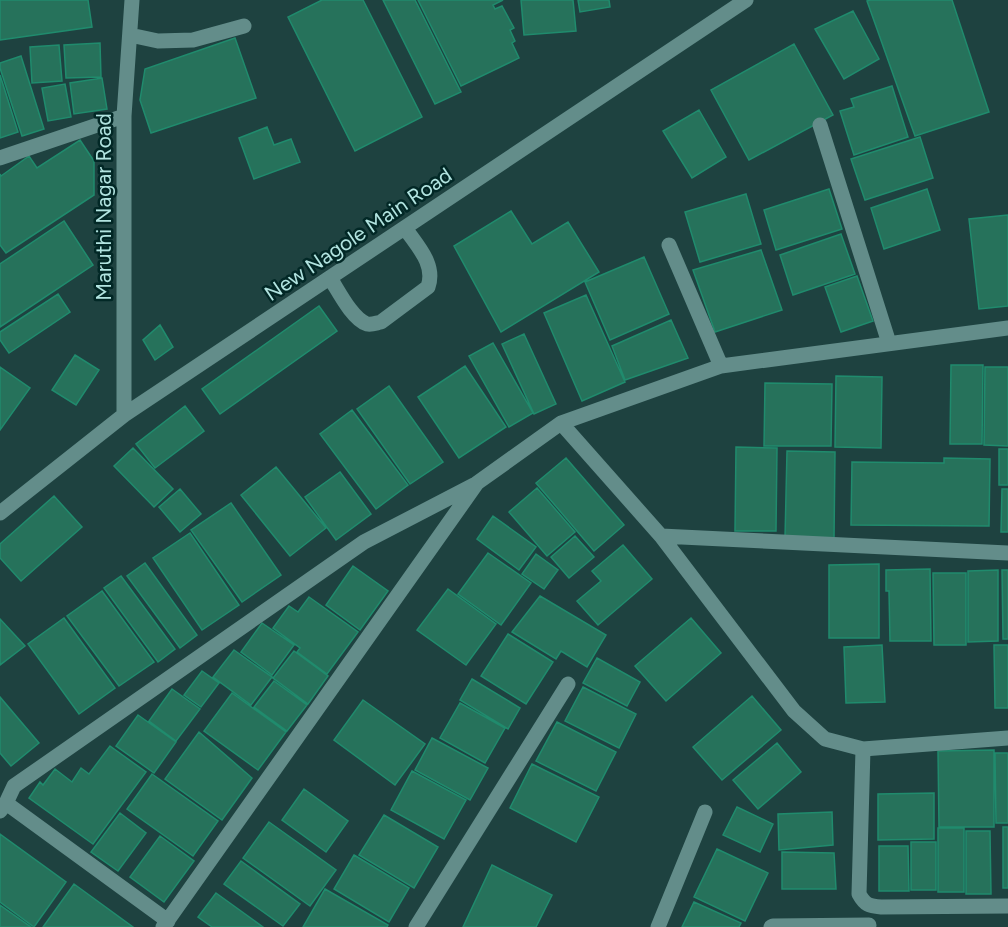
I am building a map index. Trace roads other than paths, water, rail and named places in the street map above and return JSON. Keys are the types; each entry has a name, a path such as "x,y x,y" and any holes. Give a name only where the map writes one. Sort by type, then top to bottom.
{"street":[{"name":"Maruthi Nagar Road","path":"124,415 124,116 132,0"},
{"name":"New Nagole Main Road","path":"0,513 124,415 746,0"},
{"path":"130,35 158,41 193,40 244,26"},
{"path":"0,158 124,116"},
{"path":"820,125 889,343"},
{"path":"330,278 358,319 372,325 381,322 428,287 431,280 428,261 405,228"},
{"path":"669,246 721,366"},
{"path":"477,483 166,924 3,807 14,786 364,542 477,483 561,423 721,366 1008,328"},
{"path":"561,423 661,536 794,711 825,739 862,749 1008,738"},
{"path":"661,536 1008,553"},
{"path":"416,927 568,684"},
{"path":"862,749 860,894 863,901 870,906 1008,906"},
{"path":"658,927 705,812"},
{"path":"771,927 869,926 870,906"}]}
